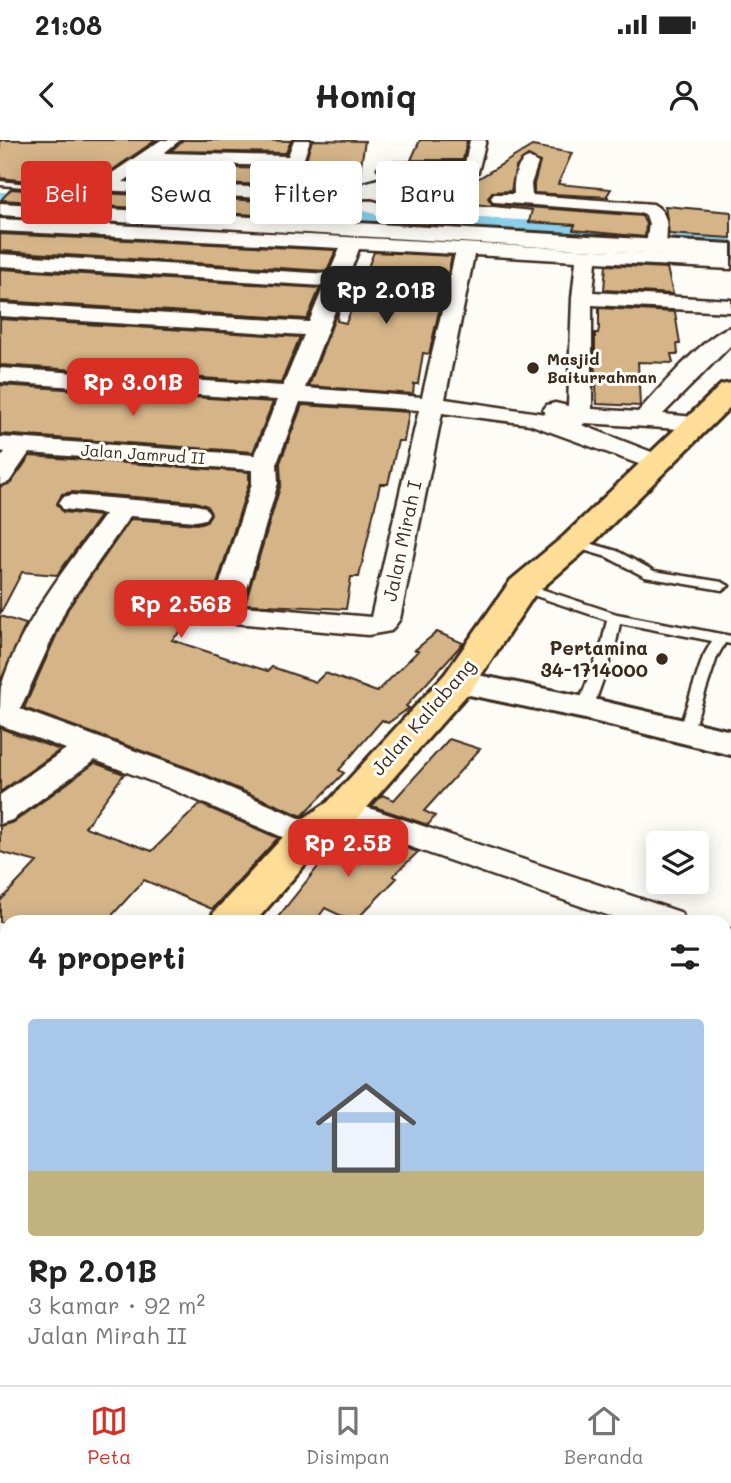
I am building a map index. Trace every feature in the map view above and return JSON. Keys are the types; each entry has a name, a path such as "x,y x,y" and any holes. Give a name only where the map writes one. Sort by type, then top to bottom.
{"main road":[{"name":"Jalan Kaliabang","path":"236,915 308,835 341,811 458,682 523,587 575,543 658,464 695,423 731,391"}],"street":[{"path":"172,140 105,186 250,193"},
{"path":"146,158 293,161 302,140"},
{"path":"474,161 478,140"},
{"path":"524,199 522,184 529,163"},
{"path":"500,198 631,206 655,212 656,240"},
{"path":"572,421 582,298 607,205"},
{"path":"1,223 381,225 595,242 731,263"},
{"path":"1,223 466,249 656,240 731,251"},
{"name":"Jalan Mirah I","path":"352,242 264,463 265,483 226,611 246,616 381,625 385,619 431,403"},
{"path":"431,403 466,249"},
{"path":"0,260 337,281"},
{"path":"582,298 731,306"},
{"path":"693,304 697,343"},
{"path":"0,310 318,329"},
{"path":"645,419 697,343 731,333"},
{"path":"0,374 431,403 572,421 645,419 695,423"},
{"path":"572,421 658,464"},
{"path":"0,477 11,444"},
{"name":"Jalan Jamrud II","path":"11,444 264,463"},
{"path":"72,503 196,513"},
{"path":"123,509 44,620 30,649 23,677 1,713 181,780 308,835"},
{"path":"458,682 584,708 731,743"},
{"path":"0,812 91,747"},
{"path":"341,811 646,915"}],"lane":[{"path":"0,183 21,184"},
{"path":"575,543 612,554 650,574 722,586"},
{"path":"523,587 614,618 725,640"},
{"path":"584,708 609,643 614,618"},
{"path":"685,732 710,657 725,640"}],"green space":[{"path":"0,200 21,201 21,210 0,209"},
{"path":"112,206 126,207 126,216 112,215"},
{"path":"236,213 250,214 250,223 236,223"},
{"path":"362,220 376,221 376,224 428,224 731,241 731,251 261,224 362,224"}],"building":[{"path":"0,140 156,140 112,170 112,161 21,161 21,180 0,178"},
{"path":"183,140 291,141 286,153 171,151"},
{"path":"312,140 365,141 362,161 306,161"},
{"path":"420,140 467,140 463,160 411,160"},
{"path":"532,146 572,153 558,184 611,189 606,197 534,193 540,162 528,156 516,167 511,191 492,192 488,198 492,204 642,216 646,224 645,237 573,230 575,225 529,222 532,210 479,205 479,178"},
{"path":"236,168 250,168 250,184 236,184"},
{"path":"11,189 21,190 21,201 1,200"},
{"path":"112,194 126,194 126,207 112,207"},
{"path":"236,200 250,200 250,215 236,214"},
{"path":"665,206 731,212 731,238 669,234"},
{"path":"421,224 459,224 459,226"},
{"path":"0,234 336,250 327,271 0,251"},
{"path":"374,252 452,256 429,354 423,353 418,384 414,384 413,394 309,386 339,307 337,321 346,323"},
{"path":"606,265 667,268 673,294 604,290"},
{"path":"0,269 320,288 307,319 0,301"},
{"path":"599,308 675,312 680,344 677,344 678,354 671,354 673,363 638,362 640,406 597,404 595,333 598,333 599,328"},
{"path":"0,319 300,337 281,383 0,365"},
{"path":"0,385 273,402 253,452 0,434"},
{"path":"302,405 409,412 404,441 398,441 388,484 380,484 359,577 351,577 346,609 245,604 281,484 280,463"},
{"path":"30,456 249,472 249,483 211,603 198,602 189,623 172,640 268,671 272,667 316,682 325,673 377,692 418,651 415,650 437,632 463,643 406,706 409,708 388,723 382,720 339,770 344,773 302,816 194,770 24,708 68,609 131,519 196,524 206,522 211,514 207,506 196,502 72,492 62,494 57,504 63,512 100,516 57,575 22,572 0,614 0,487 11,483"},
{"path":"0,616 26,624 0,682"},
{"path":"0,728 60,750 0,792"},
{"path":"449,739 480,749 424,811 435,816 428,825 372,806 382,795 394,800"},
{"path":"95,763 124,774 85,827 152,851 200,804 278,838 212,909 144,880 112,915 0,915 0,901 37,862 0,852 0,826 14,822"},
{"path":"349,828 418,852 393,876 397,878 361,915 340,915 325,908 320,915 280,915"}],"waterway":[{"path":"0,201 364,220"},
{"path":"413,224 586,232"},
{"path":"612,235 646,238"},
{"path":"679,239 731,241"}],"place":[{"name":"Masjid Baiturrahman","path":"533,368"},
{"name":"Pertamina 34-1714000","path":"662,659"}]}
